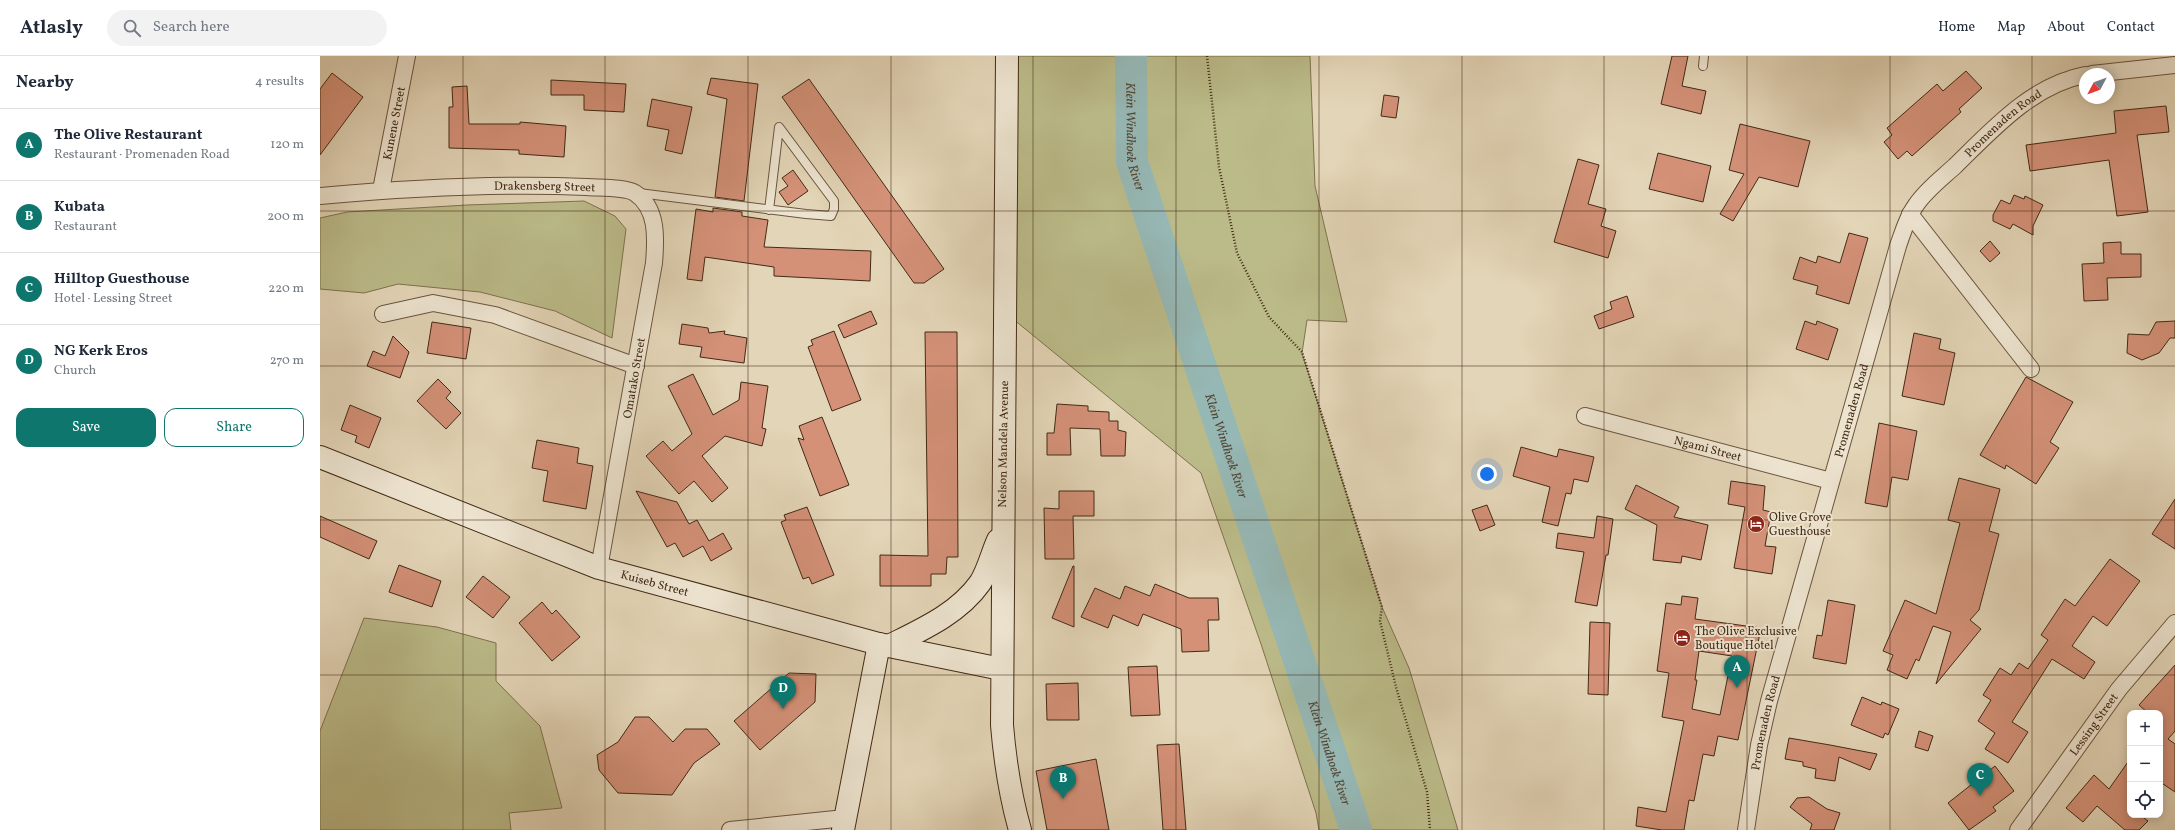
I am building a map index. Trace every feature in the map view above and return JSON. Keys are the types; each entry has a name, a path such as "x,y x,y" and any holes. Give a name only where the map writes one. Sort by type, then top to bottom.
{"main road":[{"name":"Nelson Mandela Avenue","path":"1007,56 1001,669 1002,725 1006,767 1012,803 1020,830"},
{"name":"Kuiseb Street","path":"320,457 599,568 884,645 1001,669"},
{"path":"844,824 884,645 946,615 965,599 981,582 1002,529"}],"street":[{"name":"Kunene Street","path":"381,190 407,56"},
{"path":"2115,71 2175,64"},
{"name":"Promenaden Road","path":"1746,830 1759,745 1769,701 1898,246 1910,214 1917,202 2014,111 2045,89 2079,76"},
{"name":"Drakensberg Street","path":"320,196 381,190 524,184 613,188 635,192"},
{"name":"Omatako Street","path":"599,568 654,263 656,236 649,208 635,192"},
{"path":"1910,214 2031,369"},
{"path":"383,314 433,303 495,315 636,366"},
{"name":"Ngami Street","path":"1585,416 1831,481"},
{"name":"Lessing Street","path":"2018,830 2119,689 2175,623"},
{"path":"730,830 844,824"}],"lane":[{"path":"1703,66 1704,56"},
{"name":"Drakensberg Street","path":"635,192 769,210 831,216 834,209 834,200 779,127 769,210"}],"path":[{"path":"1208,56 1219,167 1237,253 1269,317 1302,352 1382,607 1380,621 1396,687 1427,792 1430,830"}],"green space":[{"path":"1007,56 1310,56 1315,186 1347,322 1307,320 1302,353 1382,607 1409,668 1458,830 1319,830 1316,813 1261,644 1201,473 1007,314"},
{"path":"584,201 615,216 626,229 612,338 555,311 480,292 398,284 364,293 320,289 320,218 347,212 467,205"},
{"path":"364,618 437,627 496,643 496,681 540,726 562,808 509,813 511,830 320,830 320,731"}],"building":[{"path":"1672,56 1688,56 1682,86 1706,91 1701,114 1661,104"},
{"path":"1966,71 1982,88 1959,109 1961,112 1912,156 1907,151 1898,159 1884,142 1892,135 1887,128 1937,84 1943,91"},
{"path":"332,73 363,97 320,155 320,89"},
{"path":"711,78 758,84 744,201 715,197 727,99 707,94"},
{"path":"809,79 944,269 924,283 914,283 782,97"},
{"path":"551,80 626,84 624,112 584,110 584,95 551,95"},
{"path":"467,86 469,124 520,124 520,122 566,126 564,157 519,154 519,150 449,148 449,107 453,107 452,87"},
{"path":"1384,95 1399,97 1396,118 1381,116"},
{"path":"652,99 692,107 682,154 665,150 669,130 647,126"},
{"path":"2166,106 2169,132 2137,135 2148,212 2117,216 2109,160 2030,171 2026,145 2116,133 2114,111"},
{"path":"1740,124 1810,141 1798,187 1759,177 1733,221 1720,214 1744,174 1729,170"},
{"path":"1658,153 1711,166 1703,202 1649,189"},
{"path":"1578,159 1599,165 1588,204 1606,209 1601,226 1616,231 1608,258 1554,242"},
{"path":"793,170 808,191 788,205 779,192 788,186 782,178"},
{"path":"2014,195 2024,199 2025,196 2043,205 2033,226 2033,235 2013,224 2010,229 1993,221 1993,215 2001,200 2010,204"},
{"path":"713,208 742,212 742,216 768,220 764,247 871,251 870,281 774,276 774,267 705,257 702,281 687,279 696,209 713,212"},
{"path":"1849,233 1868,238 1849,304 1816,294 1818,286 1793,279 1800,257 1816,263 1818,256 1840,263"},
{"path":"1990,241 2000,253 1990,262 1980,251"},
{"path":"2121,242 2121,254 2141,254 2141,277 2107,278 2108,300 2084,301 2082,264 2104,263 2103,243"},
{"path":"1627,296 1634,317 1599,329 1594,316 1612,309 1610,302"},
{"path":"871,311 877,324 844,338 838,325"},
{"path":"1805,321 1816,325 1817,321 1838,329 1828,360 1796,349"},
{"path":"2175,321 2175,338 2170,338 2159,353 2142,360 2127,353 2128,334 2149,335 2156,322"},
{"path":"432,322 471,328 466,359 427,353"},
{"path":"682,324 708,328 709,333 725,331 724,334 747,338 744,363 700,357 702,347 679,344"},
{"path":"834,331 861,400 832,411 808,347 813,345 811,340"},
{"path":"925,332 957,332 958,557 947,557 946,574 931,574 931,586 880,586 880,555 928,556"},
{"path":"1914,333 1941,339 1939,349 1955,353 1944,405 1902,396"},
{"path":"393,336 409,352 400,378 367,366 373,351 385,356"},
{"path":"693,374 713,415 739,400 741,382 768,386 762,428 766,429 762,446 725,436 702,456 728,488 712,502 694,481 679,494 646,456 663,441 672,451 692,434 668,386"},
{"path":"2026,377 2073,402 2050,442 2059,448 2036,484 2006,465 2005,469 1980,455"},
{"path":"438,379 451,392 446,398 461,413 446,429 417,401"},
{"path":"1057,404 1088,406 1088,411 1109,412 1109,421 1118,421 1118,430 1126,432 1125,456 1101,456 1100,429 1070,428 1071,455 1047,455 1047,433 1054,433"},
{"path":"350,405 381,418 369,448 355,442 357,436 341,430"},
{"path":"822,417 849,485 820,496 798,438 804,440 799,426"},
{"path":"1879,423 1917,431 1908,480 1892,477 1887,507 1865,503"},
{"path":"537,440 579,448 577,463 593,466 586,509 543,501 548,471 532,468"},
{"path":"1521,447 1557,457 1559,449 1594,457 1588,482 1574,479 1571,494 1566,493 1558,526 1542,522 1550,487 1513,476"},
{"path":"1959,478 2000,489 1989,531 1999,534 1979,610 1970,620 1981,629 1936,684 1951,632 1933,626 1919,661 1916,659 1907,679 1887,670 1893,655 1883,651 1905,600 1936,614 1960,523 1948,520"},
{"path":"1731,481 1765,486 1763,510 1771,512 1765,546 1776,547 1772,574 1734,568 1745,507 1728,504"},
{"path":"1636,485 1679,507 1674,517 1708,525 1701,560 1682,556 1681,563 1653,560 1657,525 1625,509"},
{"path":"636,491 677,502 689,524 697,520 709,541 723,533 732,549 711,561 703,546 683,557 675,543 667,547"},
{"path":"1059,491 1094,491 1094,516 1073,516 1074,559 1045,559 1044,508 1059,509"},
{"path":"2175,499 2175,549 2152,534"},
{"path":"1487,505 1495,525 1480,531 1472,510"},
{"path":"807,507 834,575 812,584 809,577 803,579 781,522 786,520 784,515"},
{"path":"320,516 377,541 369,559 320,537"},
{"path":"1597,516 1613,519 1608,555 1606,555 1597,606 1575,602 1584,552 1556,548 1558,533 1594,538"},
{"path":"2110,559 2140,581 2107,626 2093,616 2072,646 2095,662 2084,679 2052,659 2012,722 2028,732 2008,763 1985,749 1995,733 1978,721 1991,700 1983,695 2000,668 2011,675 2019,663 2028,669 2048,640 2041,635 2065,599 2075,606"},
{"path":"399,565 441,581 432,607 389,592"},
{"path":"1074,566 1074,627 1052,618"},
{"path":"483,576 510,597 493,618 466,597"},
{"path":"1155,584 1189,598 1218,598 1219,620 1208,620 1209,651 1182,652 1181,629 1143,614 1138,626 1113,615 1108,628 1081,617 1095,588 1120,599 1125,586 1150,596"},
{"path":"1682,596 1698,598 1695,619 1761,628 1738,740 1718,736 1714,756 1703,754 1694,801 1689,800 1684,830 1662,830 1636,826 1638,807 1666,812 1684,721 1662,717 1669,673 1657,671 1666,603 1681,605","holes":["1699,651 1732,656 1720,715 1692,709 1697,680 1695,680"]},
{"path":"1828,600 1855,605 1846,664 1813,658 1817,635 1822,636"},
{"path":"542,602 552,614 556,610 580,637 552,661 519,623"},
{"path":"1590,622 1610,623 1608,695 1588,694"},
{"path":"2175,665 2175,731 2168,739 2175,744 2175,792 2163,784 2163,710 2145,710 2139,705"},
{"path":"1157,666 1160,715 1131,716 1128,667"},
{"path":"789,673 816,674 815,702 760,750 734,721"},
{"path":"1078,683 1079,720 1047,720 1046,684"},
{"path":"1862,697 1881,705 1882,702 1899,709 1888,735 1885,733 1883,738 1851,725"},
{"path":"635,717 649,717 673,742 685,729 707,729 720,744 694,763 672,795 618,793 599,770 597,755 618,742"},
{"path":"1919,731 1933,736 1928,751 1915,747"},
{"path":"1789,738 1877,754 1870,770 1839,757 1835,781 1815,778 1816,769 1803,766 1803,762 1785,759"},
{"path":"1179,744 1186,830 1163,830 1157,745"},
{"path":"1096,759 1109,830 1047,830 1036,771"},
{"path":"2127,763 2127,818 2144,818 2148,821 2139,830 2125,830 2097,806 2083,822 2066,808 2094,775 2109,789"},
{"path":"1995,766 2014,791 1993,807 1996,811 1969,830 1948,803"},
{"path":"1809,797 1827,809 1840,813 1834,830 1810,830 1812,824 1790,807 1797,798"}],"waterway":[{"name":"Klein Windhoek River","path":"1131,56 1132,162 1356,830"}],"place":[{"name":"Olive Grove Guesthouse","path":"1756,524"},
{"name":"The Olive Exclusive Boutique Hotel","path":"1682,638"},
{"name":"The Olive Restaurant","path":"1737,688"},
{"name":"NG Kerk Eros","path":"783,709"},
{"name":"Hilltop Guesthouse","path":"1980,796"},
{"name":"Kubata","path":"1063,799"}]}
